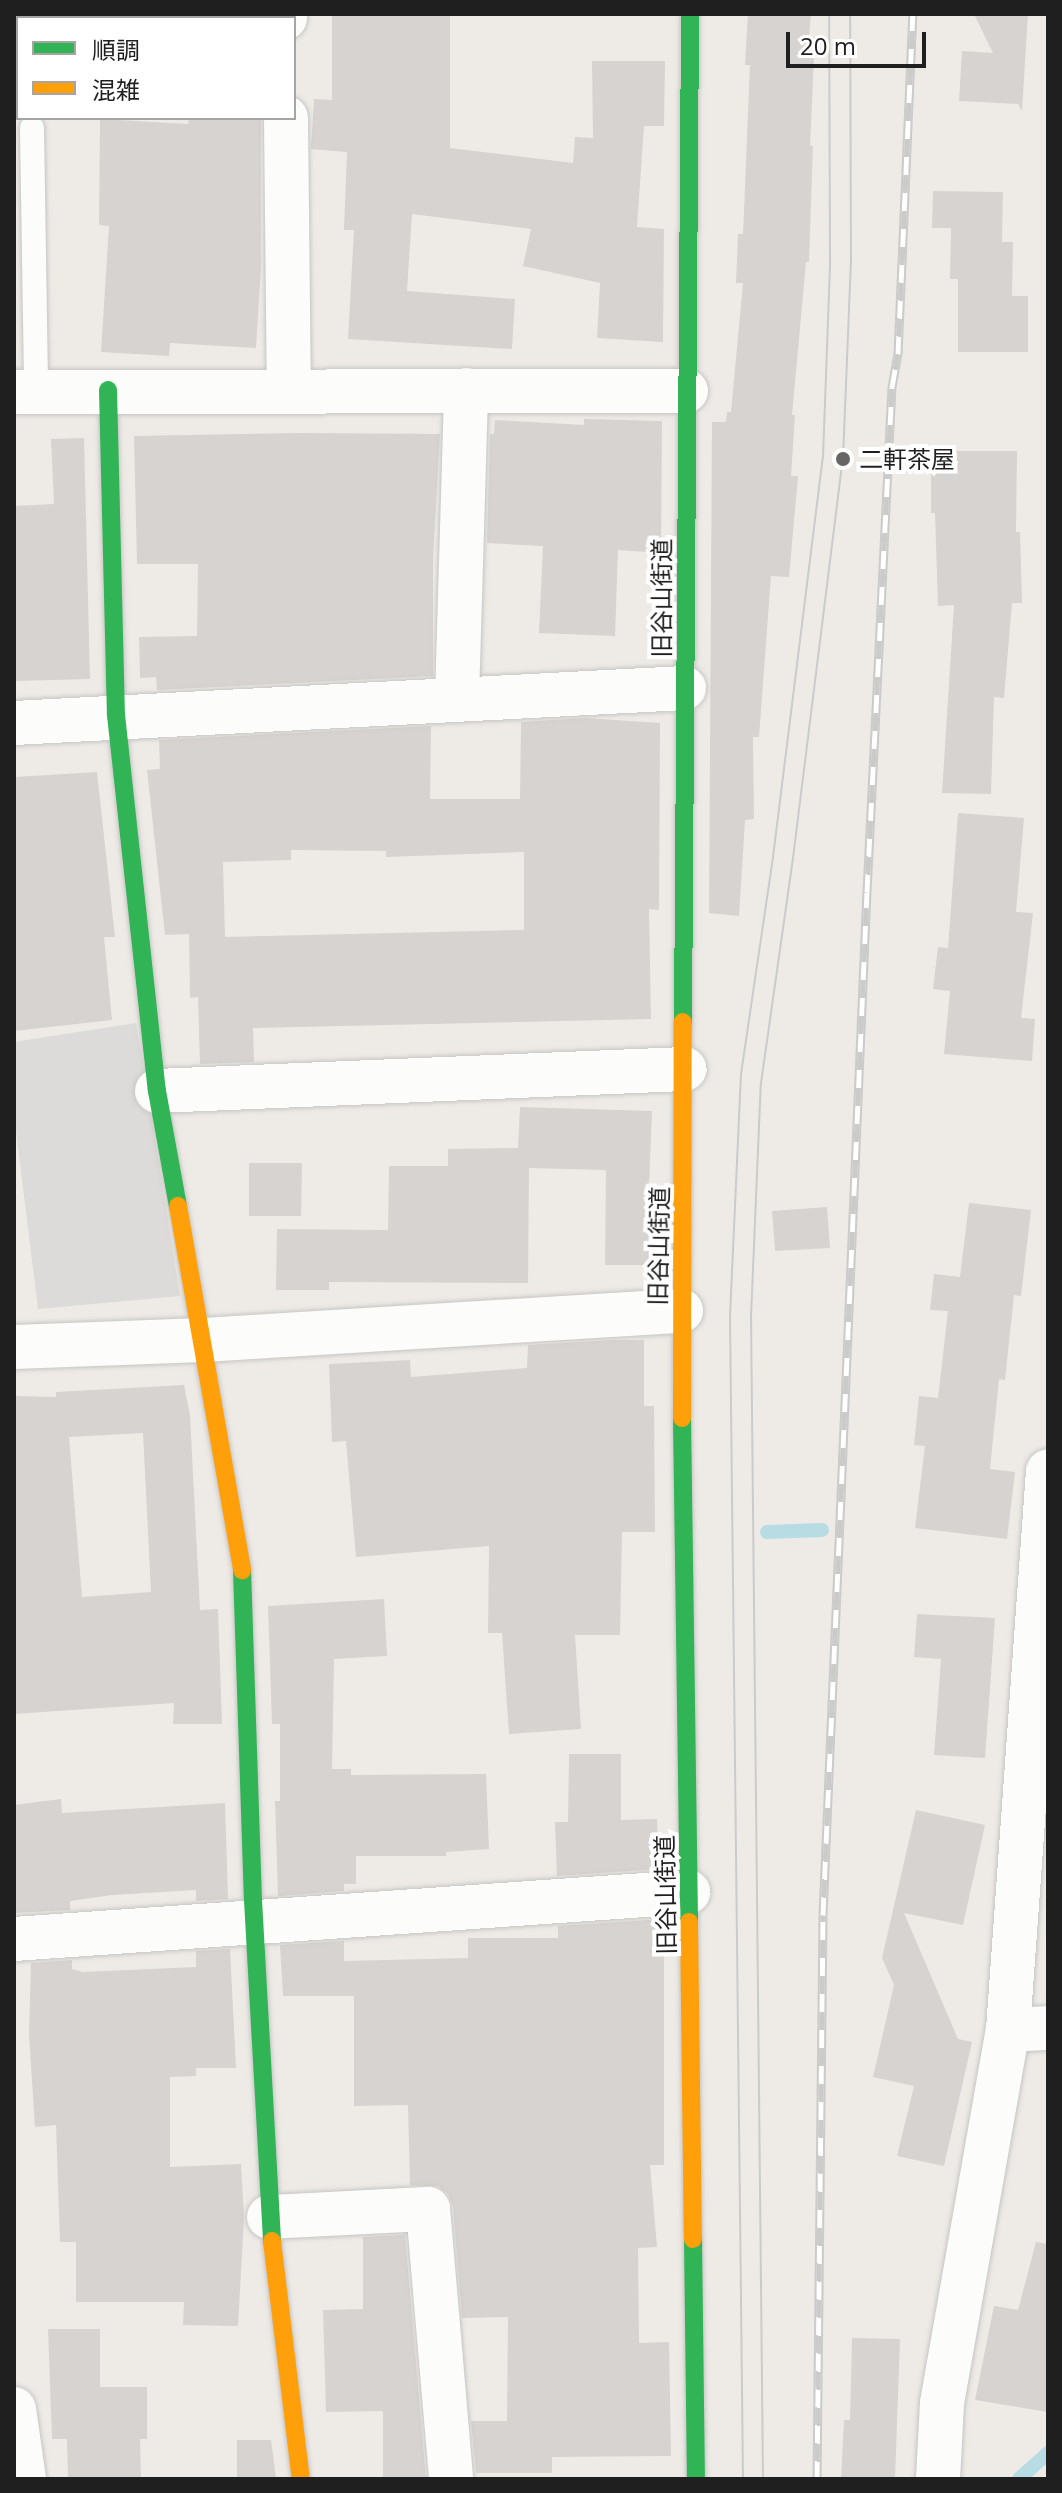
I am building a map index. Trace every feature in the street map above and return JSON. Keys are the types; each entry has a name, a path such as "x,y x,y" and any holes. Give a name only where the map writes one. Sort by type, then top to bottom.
{"street":[{"name":"旧谷山街道","path":"690,14 681,1311 696,2479"},
{"path":"286,120 289,391"},
{"path":"108,390 116,715 157,1091 242,1566 254,1921 269,2217 301,2479"},
{"path":"457,698 466,390"},
{"path":"25,392 686,391"},
{"path":"14,723 116,715 684,688"},
{"path":"157,1091 685,1069"},
{"path":"14,1347 203,1340 681,1311"},
{"path":"938,2479 942,2403 1028,2029 1048,1471"},
{"path":"14,1939 688,1892"},
{"path":"269,2217 428,2209 451,2479"},
{"path":"14,2409 24,2479"}],"lane":[{"path":"25,392 32,128"}],"shaded area":[{"path":"136,1023 180,1296 38,1309 14,1115 14,1042"}],"building":[{"path":"450,14 450,148 573,163 575,137 593,138 592,61 665,61 664,126 644,126 637,227 664,229 663,342 597,338 600,283 523,266 531,229 412,214 407,291 515,299 512,349 348,339 354,230 344,230 347,152 311,149 314,99 332,100 332,15"},
{"path":"748,14 811,14 809,37 815,37 809,262 806,262 792,415 795,415 791,476 798,476 789,577 771,576 759,737 753,737 754,819 745,820 739,916 709,913 712,422 726,422 727,412 731,412 743,283 736,283 738,234 743,234 750,65 745,65"},
{"path":"974,14 1028,14 1022,111 1018,104 959,101 962,51 993,53"},
{"path":"100,120 188,124 189,120 261,120 261,267 256,348 170,343 169,356 101,352 109,226 99,225"},
{"path":"933,191 1003,192 1002,242 1013,242 1012,296 1028,296 1028,352 958,352 958,279 950,279 951,228 932,228"},
{"path":"584,419 662,421 661,553 618,550 615,636 539,633 543,546 487,543 490,434 494,434 495,420 584,425"},
{"path":"440,434 433,559 433,676 157,690 156,677 140,678 139,637 197,636 198,564 137,564 134,436"},
{"path":"84,438 90,679 14,681 14,506 54,504 51,439"},
{"path":"931,451 1017,451 1016,532 1020,532 1022,603 1012,603 1004,698 994,697 991,794 942,793 954,605 938,606 935,513 931,513"},
{"path":"585,718 660,723 659,910 649,909 651,1019 253,1028 254,1062 200,1064 198,997 190,998 189,934 165,935 147,770 160,769 159,740 431,726 430,799 520,799 521,722","holes":["291,850 386,851 386,857 524,852 524,930 225,937 223,862 291,860"]},
{"path":"97,772 115,937 104,937 112,1020 14,1031 14,777"},
{"path":"958,813 1024,818 1016,912 1033,913 1021,1018 1035,1019 1032,1061 944,1054 950,991 933,989 938,947 948,948"},
{"path":"520,1107 652,1111 648,1212 657,1212 656,1265 605,1265 606,1170 529,1168 528,1283 329,1282 329,1290 276,1290 277,1229 388,1230 389,1166 448,1166 448,1149 518,1148"},
{"path":"249,1163 302,1163 301,1216 249,1216"},
{"path":"969,1203 1031,1210 1021,1296 1014,1295 1005,1380 999,1379 990,1469 1015,1472 1007,1539 915,1528 925,1446 914,1445 919,1396 938,1398 948,1311 930,1310 934,1274 960,1277"},
{"path":"827,1207 830,1248 775,1251 772,1211"},
{"path":"644,1340 644,1406 654,1406 655,1532 622,1532 620,1635 575,1635 581,1729 509,1734 502,1633 488,1633 489,1546 356,1557 346,1441 332,1442 329,1364 410,1360 411,1377 527,1368 528,1345"},
{"path":"184,1385 190,1415 200,1610 218,1609 222,1724 173,1724 174,1703 14,1714 14,1396 56,1397 56,1392","holes":["143,1433 151,1592 82,1597 69,1437"]},
{"path":"384,1599 387,1656 334,1659 332,1769 351,1769 351,1775 486,1774 489,1849 446,1852 446,1856 356,1856 356,1884 344,1884 344,1891 278,1896 275,1801 280,1801 280,1724 272,1724 268,1606"},
{"path":"917,1614 995,1618 985,1758 934,1755 941,1659 914,1657"},
{"path":"569,1754 621,1754 621,1820 657,1819 659,1869 557,1876 555,1822 568,1822"},
{"path":"61,1799 62,1813 225,1803 228,1899 196,1901 196,1890 112,1895 70,1901 70,1910 14,1913 14,1805"},
{"path":"916,1810 985,1825 963,1925 904,1913 958,2039 972,2042 944,2166 897,2156 914,2086 873,2077 894,1985 882,1958"},
{"path":"664,1919 664,2165 650,2165 657,2247 638,2248 639,2343 669,2342 671,2456 552,2457 552,2473 476,2473 471,2421 507,2421 508,2317 462,2318 453,2206 448,2194 438,2186 410,2185 408,2105 354,2106 354,1996 283,1996 280,1945 344,1941 344,1961 468,1958 468,1938 558,1938 558,1926"},
{"path":"230,1949 236,2068 196,2068 196,2076 170,2077 170,2167 241,2164 244,2218 238,2326 183,2325 184,2302 76,2302 76,2242 60,2242 56,2125 35,2127 29,2035 31,1963 72,1960 72,1969 83,1972 196,1967 196,1951"},
{"path":"405,2235 426,2479 383,2479 383,2411 326,2412 323,2310 363,2309 363,2237"},
{"path":"1036,2242 1048,2244 1048,2412 975,2400 994,2306 1018,2310"},
{"path":"48,2329 100,2329 100,2387 147,2387 147,2439 140,2439 141,2479 68,2479 67,2439 52,2439"},
{"path":"852,2338 900,2339 895,2479 841,2479 844,2420 850,2420"},
{"path":"237,2440 271,2440 276,2479 237,2479"}],"waterway":[{"path":"767,1532 822,1530"},
{"path":"1019,2479 1048,2453"}],"tram line":[{"path":"743,2479 730,1316 741,1074 773,857 823,457 830,262 829,14"},
{"path":"763,2479 751,1317 761,1083 793,858 843,459 851,263 850,14"}],"railway":[{"path":"817,2479 823,1915 867,892 892,387 898,354 913,14"}],"traffic: fast":[{"path":"683,1022 690,14"},
{"path":"108,390 116,715 157,1091 178,1206"},
{"path":"682,1418 689,1922"},
{"path":"242,1570 253,1900 272,2241"},
{"path":"693,2239 696,2479"}],"traffic: slow":[{"path":"682,1418 683,1022"},
{"path":"178,1206 242,1570"},
{"path":"689,1922 693,2239"},
{"path":"272,2241 301,2479"}],"place":[{"name":"二軒茶屋","path":"843,459"}]}
